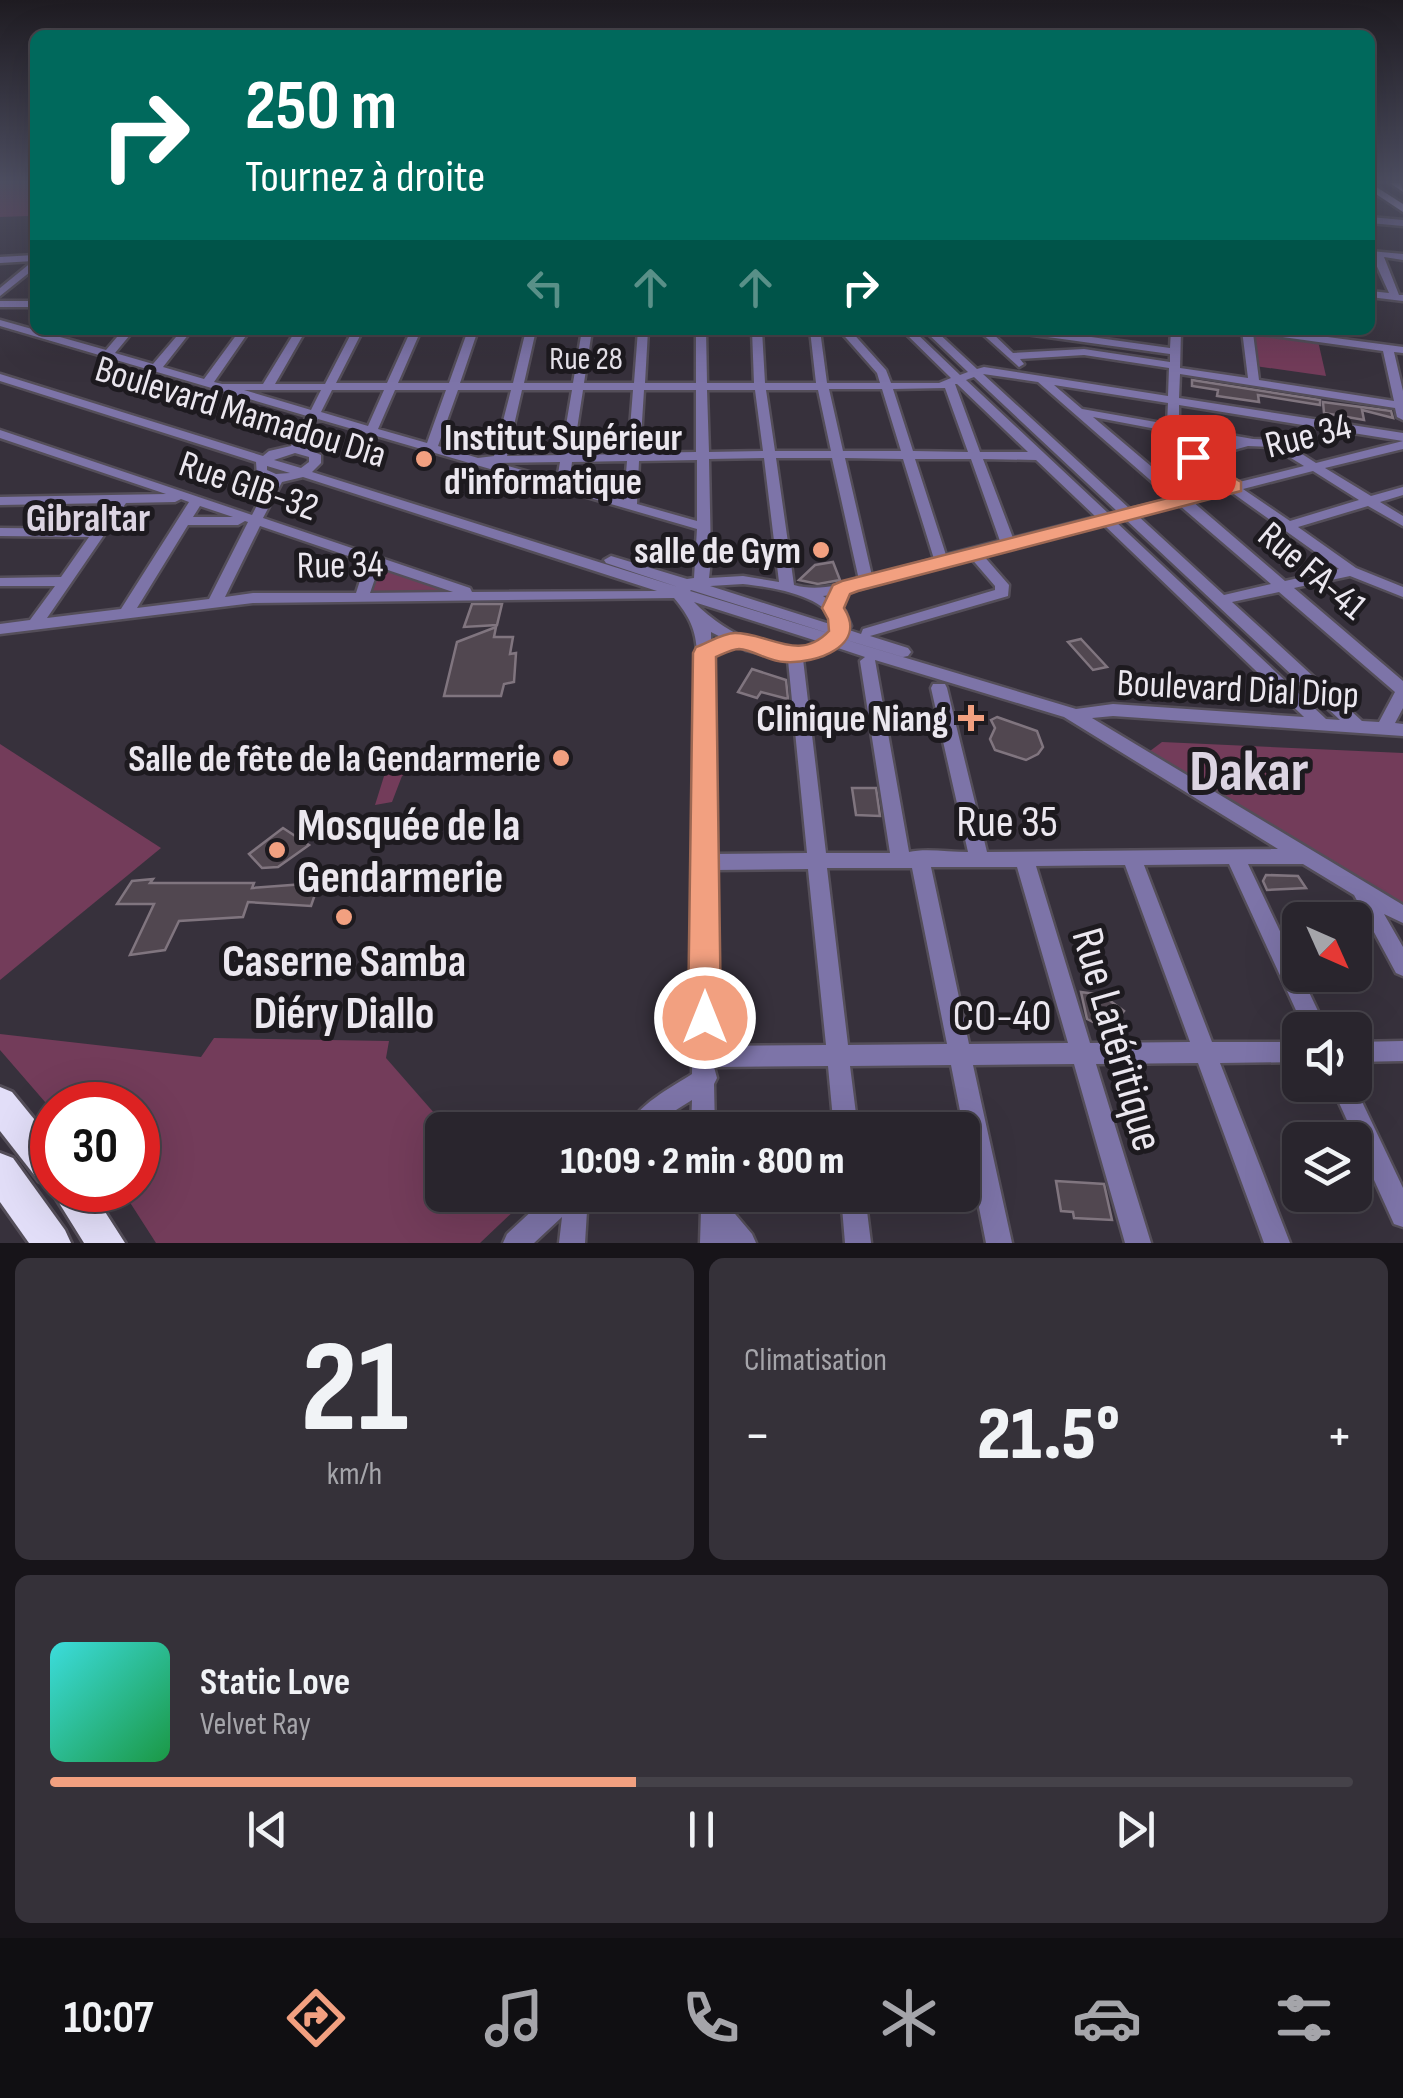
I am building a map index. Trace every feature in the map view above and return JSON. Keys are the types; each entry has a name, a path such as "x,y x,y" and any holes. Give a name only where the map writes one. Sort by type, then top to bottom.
{"highway":[{"path":"0,1104 30,1141"},
{"path":"0,1171 52,1243"},
{"path":"84,1212 106,1243"}],"street":[{"path":"1375,254 1403,257"},
{"path":"1375,256 1400,298"},
{"path":"0,260 30,261"},
{"path":"0,293 30,266"},
{"path":"1375,295 1400,298"},
{"path":"0,304 30,304"},
{"path":"0,323 25,329"},
{"path":"45,335 703,527"},
{"path":"61,340 66,335"},
{"path":"108,354 125,335"},
{"path":"156,368 183,335"},
{"path":"207,383 241,335"},
{"path":"266,387 298,335"},
{"path":"299,443 315,455 307,471 277,478 261,472 267,458 299,443 355,335"},
{"path":"372,430 414,335"},
{"path":"432,447 471,335"},
{"path":"500,458 530,335"},
{"path":"562,486 586,335"},
{"path":"630,505 644,335"},
{"path":"687,589 704,560 701,335"},
{"path":"757,335 760,384 788,586"},
{"path":"815,335 866,580"},
{"path":"849,335 877,363 887,384 906,455 942,560"},
{"path":"912,335 954,382 1039,456 1321,724"},
{"path":"933,335 1358,726"},
{"path":"988,335 1015,362"},
{"path":"1077,335 1123,339 1176,352"},
{"path":"1176,335 1172,444 1351,571 1403,592"},
{"path":"1249,335 1254,383"},
{"path":"1309,335 1403,350"},
{"path":"1351,335 1352,344"},
{"path":"1015,362 1084,352 1402,411 1388,348"},
{"path":"941,363 956,356 1015,362 1174,397 1403,434"},
{"path":"954,382 974,372 990,371 1403,434"},
{"name":"Boulevard Mamadou Dia","path":"0,374 1070,712"},
{"name":"Rue FA-41","path":"1041,379 1403,691"},
{"path":"954,382 975,455 1008,543"},
{"name":"Rue 28","path":"222,387 954,382"},
{"path":"1078,412 1254,443 1276,443 1403,522"},
{"path":"1272,415 1276,443"},
{"name":"Rue GIB-32","path":"0,434 477,595"},
{"path":"1193,457 1254,443"},
{"name":"Rue 34","path":"806,592 841,590 973,552 1403,445"},
{"path":"478,461 838,454 1039,456"},
{"path":"88,500 110,471"},
{"path":"215,602 251,520 270,499 277,478"},
{"path":"1289,526 1402,491"},
{"path":"0,501 190,499 182,521 126,613"},
{"path":"34,625 121,501"},
{"path":"182,521 251,520"},
{"path":"0,532 98,533"},
{"path":"868,632 1004,593 1002,585 973,552"},
{"path":"362,596 373,562"},
{"path":"1222,600 1351,571"},
{"path":"0,582 64,581"},
{"path":"687,589 753,581 788,586 833,608 840,619 837,637 814,652 795,655 769,652 735,640 696,613"},
{"path":"687,589 704,634 704,1112"},
{"name":"Rue 34","path":"6,628 215,602 362,596 593,597 687,589"},
{"path":"833,608 841,590"},
{"path":"0,643 6,628"},
{"name":"Boulevard Mamadou Dia","path":"837,637 1091,715"},
{"path":"704,653 735,640"},
{"path":"795,655 844,1112"},
{"path":"868,661 909,857"},
{"path":"939,688 980,857"},
{"path":"1394,729 1403,691"},
{"path":"1113,710 1112,719 1124,739"},
{"name":"Boulevard Dial Diop","path":"1070,712 1091,715 1113,710 1394,729"},
{"path":"1070,712 1403,915"},
{"path":"1091,715 1267,831"},
{"path":"1235,856 1308,1012"},
{"name":"Rue 35","path":"706,862 1308,856"},
{"name":"CO-40","path":"909,857 960,1055 999,1243"},
{"name":"Rue Latéritique","path":"1024,857 1138,1243"},
{"path":"1131,857 1276,1243"},
{"path":"1360,888 1403,968"},
{"path":"1372,1052 1403,1051"},
{"name":"CO-40","path":"705,1067 838,1056 1282,1052"},
{"path":"658,1112 705,1067"},
{"path":"1350,1102 1403,1215"},
{"path":"516,1243 549,1212"},
{"path":"572,1243 575,1212"},
{"path":"709,1212 713,1243"},
{"path":"717,1212 744,1243"},
{"path":"855,1212 858,1243"}],"shaded area":[{"path":"1250,335 1318,341 1326,376 1255,366"},
{"path":"377,567 457,592 369,594"},
{"path":"1162,742 1403,753 1403,904 1150,751"},
{"path":"0,744 161,848 0,980"},
{"path":"423,753 452,753 447,770 416,769 402,776 392,802 375,805 385,773"},
{"path":"0,1034 201,1057 214,1038 389,1041 386,1058 433,1112 425,1112 425,1212 513,1212 480,1243 156,1243 136,1212 160,1212 160,1082 30,1085 0,1050"}],"building":[{"path":"1192,380 1320,400 1320,405 1258,395 1259,402 1217,396 1218,390 1192,386"},
{"path":"1323,402 1391,411 1393,418 1362,410 1364,420 1324,413"},
{"path":"833,562 840,580 818,584 799,580 815,565"},
{"path":"472,604 502,604 497,625 464,627"},
{"path":"496,627 494,637 513,637 510,654 516,653 514,682 504,684 501,696 444,696 457,642"},
{"path":"1081,639 1107,667 1093,670 1068,642"},
{"path":"752,669 786,680 788,699 761,692 757,698 738,692"},
{"path":"997,717 1037,731 1043,747 1038,754 1026,760 995,750 990,739 995,728 991,720"},
{"path":"852,788 876,788 880,816 856,815"},
{"name":"Mosquée de la Gendarmerie","path":"283,828 309,845 278,867 262,868 249,854"},
{"path":"1266,875 1298,876 1306,888 1267,890 1263,881"},
{"path":"153,879 150,883 254,883 252,888 319,883 311,906 248,902 243,917 179,921 165,950 130,955 154,904 117,904 132,881"},
{"path":"1081,992 1102,995 1124,1011 1109,1030 1087,1019"},
{"path":"1056,1181 1104,1184 1112,1220 1074,1218 1073,1212 1061,1211"}],"place":[{"name":"Institut Supérieur d'informatique","path":"424,459"},
{"name":"salle de Gym","path":"821,550"},
{"name":"Clinique Niang","path":"971,718"},
{"name":"Salle de fête de la Gendarmerie","path":"561,758"},
{"name":"Mosquée de la Gendarmerie","path":"277,850"},
{"name":"Caserne Samba Diéry Diallo","path":"344,917"}],"district":[{"name":"Gibraltar","path":"88,517"},
{"name":"Dakar","path":"1249,770"}],"route":[{"path":"705,1018 704,653 735,640 783,655 814,652 834,642 840,632 840,619 833,608 841,590 850,586 1234,486 1193,457"}]}
